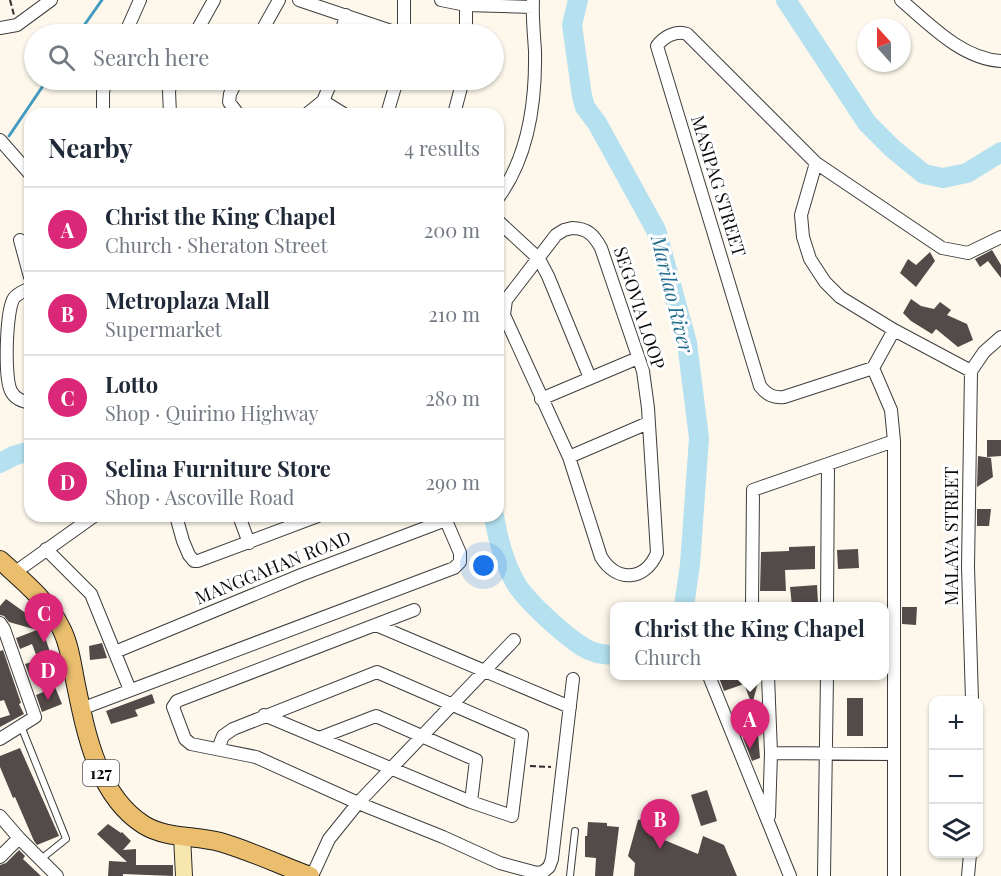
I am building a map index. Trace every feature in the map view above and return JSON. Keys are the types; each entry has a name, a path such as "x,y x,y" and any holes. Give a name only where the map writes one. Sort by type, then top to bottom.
{"main road":[{"name":"127","path":"0,560 36,594 62,628 81,708 99,768 112,793 136,819 155,830 219,842 311,876"}],"street":[{"path":"0,27 17,25 51,0"},
{"path":"129,24 140,0"},
{"path":"201,24 214,0"},
{"path":"266,24 279,0"},
{"path":"299,0 373,24"},
{"path":"403,24 404,0"},
{"path":"441,0 533,4 535,54 532,118 511,180 504,190"},
{"path":"902,0 937,30 973,54 1001,61"},
{"path":"466,24 467,2"},
{"path":"344,24 346,15"},
{"name":"MASIPAG STREET","path":"816,163 687,34 675,33 659,43 657,46 760,386 766,394 776,398 784,397 873,368"},
{"path":"103,108 104,90"},
{"path":"169,90 170,108"},
{"path":"232,90 229,102 234,108"},
{"path":"314,108 323,101 328,90"},
{"path":"389,108 394,90"},
{"path":"456,108 460,90"},
{"path":"323,101 334,108"},
{"path":"0,140 24,167"},
{"path":"1001,237 968,253 942,248 816,163 801,215 803,237 810,258 825,282 840,297 894,330 971,371 984,352 1001,337"},
{"path":"504,227 539,259 549,276 590,378"},
{"name":"SEGOVIA LOOP","path":"504,307 506,300 556,235 564,230 579,228 594,235 601,248 646,387 658,542 654,562 636,575 624,576 614,572 601,558 569,457 504,312"},
{"path":"20,240 24,255"},
{"path":"24,292 14,298 10,308 6,363 6,378 10,389 14,396 24,402"},
{"path":"894,330 873,368 891,410 894,441 894,876"},
{"path":"542,399 638,358"},
{"name":"MALAYA STREET","path":"971,371 968,567 972,696"},
{"path":"569,457 648,423"},
{"path":"752,602 753,490 894,441"},
{"path":"827,602 828,464"},
{"path":"14,573 85,522"},
{"path":"178,522 183,541 194,561 204,560 303,522"},
{"path":"240,522 249,543"},
{"name":"MANGGAHAN ROAD","path":"115,652 435,522"},
{"path":"81,708 454,568 460,562 460,553 447,522"},
{"path":"46,549 91,594 130,690"},
{"path":"414,610 174,703 188,742 256,757 500,863 537,873 549,867 552,859 573,679"},
{"path":"0,623 35,717 0,739"},
{"path":"376,625 570,707"},
{"path":"311,876 329,839 358,803 514,640"},
{"path":"218,749 220,740 228,732 264,715 376,672 522,735 512,816 471,802 264,715"},
{"path":"711,680 790,876"},
{"path":"768,680 771,753 769,820"},
{"path":"824,876 827,680"},
{"path":"319,738 376,716 476,760 471,802"},
{"path":"771,753 894,754"},
{"path":"0,816 57,876"},
{"path":"182,836 184,876"},
{"path":"0,857 19,838"},
{"path":"968,876 970,858"}],"lane":[{"path":"21,726 66,839 41,860"},
{"path":"570,876 575,831"}],"path":[{"path":"518,766 563,767"}],"building":[{"path":"992,250 1001,265 1001,278 988,261 980,267 975,259"},
{"path":"930,252 935,261 916,287 900,273 908,259 916,265"},
{"path":"911,299 921,306 934,309 940,302 951,310 947,315 967,324 973,340 958,347 936,329 932,334 911,321 903,313"},
{"path":"987,440 1001,440 1001,456 987,457"},
{"path":"978,456 991,458 993,477 977,487"},
{"path":"977,509 991,509 989,526 977,526"},
{"path":"815,546 815,569 785,570 786,591 760,591 761,552 789,551 789,547"},
{"path":"858,549 859,568 838,569 837,550"},
{"path":"817,585 818,602 792,602 790,587"},
{"path":"6,599 34,619 42,628 55,667 30,677 25,664 38,660 32,644 20,649 16,638 37,630 9,622 0,615 0,606"},
{"path":"902,607 917,607 916,625 902,624"},
{"path":"102,643 107,658 90,660 89,646"},
{"path":"3,650 24,714 0,727 0,718 10,715 4,700 0,701 0,651"},
{"path":"720,680 759,680 752,705 744,684 724,691"},
{"path":"55,687 62,704 42,712 36,695"},
{"path":"152,694 155,703 135,710 138,716 111,724 106,711"},
{"path":"847,698 863,698 863,736 847,736"},
{"path":"758,734 760,758 752,761 743,738"},
{"path":"20,748 59,836 37,845 0,767 0,756"},
{"path":"707,790 717,821 701,826 691,795"},
{"path":"638,820 656,823 650,834 698,854 703,836 724,845 737,876 634,876 635,863 628,856"},
{"path":"588,822 607,823 607,826 619,827 613,876 595,876 596,858 585,857"},
{"path":"108,824 122,832 131,841 123,850 136,849 136,865 173,865 173,876 123,874 123,876 108,876 109,861 127,862 97,834"},
{"path":"19,850 25,856 23,859 41,876 0,876 0,865 6,863"}],"waterway":[{"path":"85,24 102,0"},
{"name":"Marilao River","path":"578,0 572,25 585,107 597,123 656,230 687,343 699,438 690,565 685,602"},
{"name":"Marilao River","path":"786,0 867,123 893,149 924,174 943,178 967,173 1001,152"},
{"path":"28,108 40,90"},
{"path":"9,136 24,114"},
{"name":"Marilao River","path":"0,463 24,453"},
{"name":"Marilao River","path":"495,522 506,562 513,579 524,594 548,619 583,647 590,651 610,654"}],"place":[{"name":"Lotto","path":"44,643"},
{"name":"Selina Furniture Store","path":"48,700"},
{"name":"Christ the King Chapel","path":"750,749"},
{"name":"Metroplaza Mall","path":"660,849"}]}
